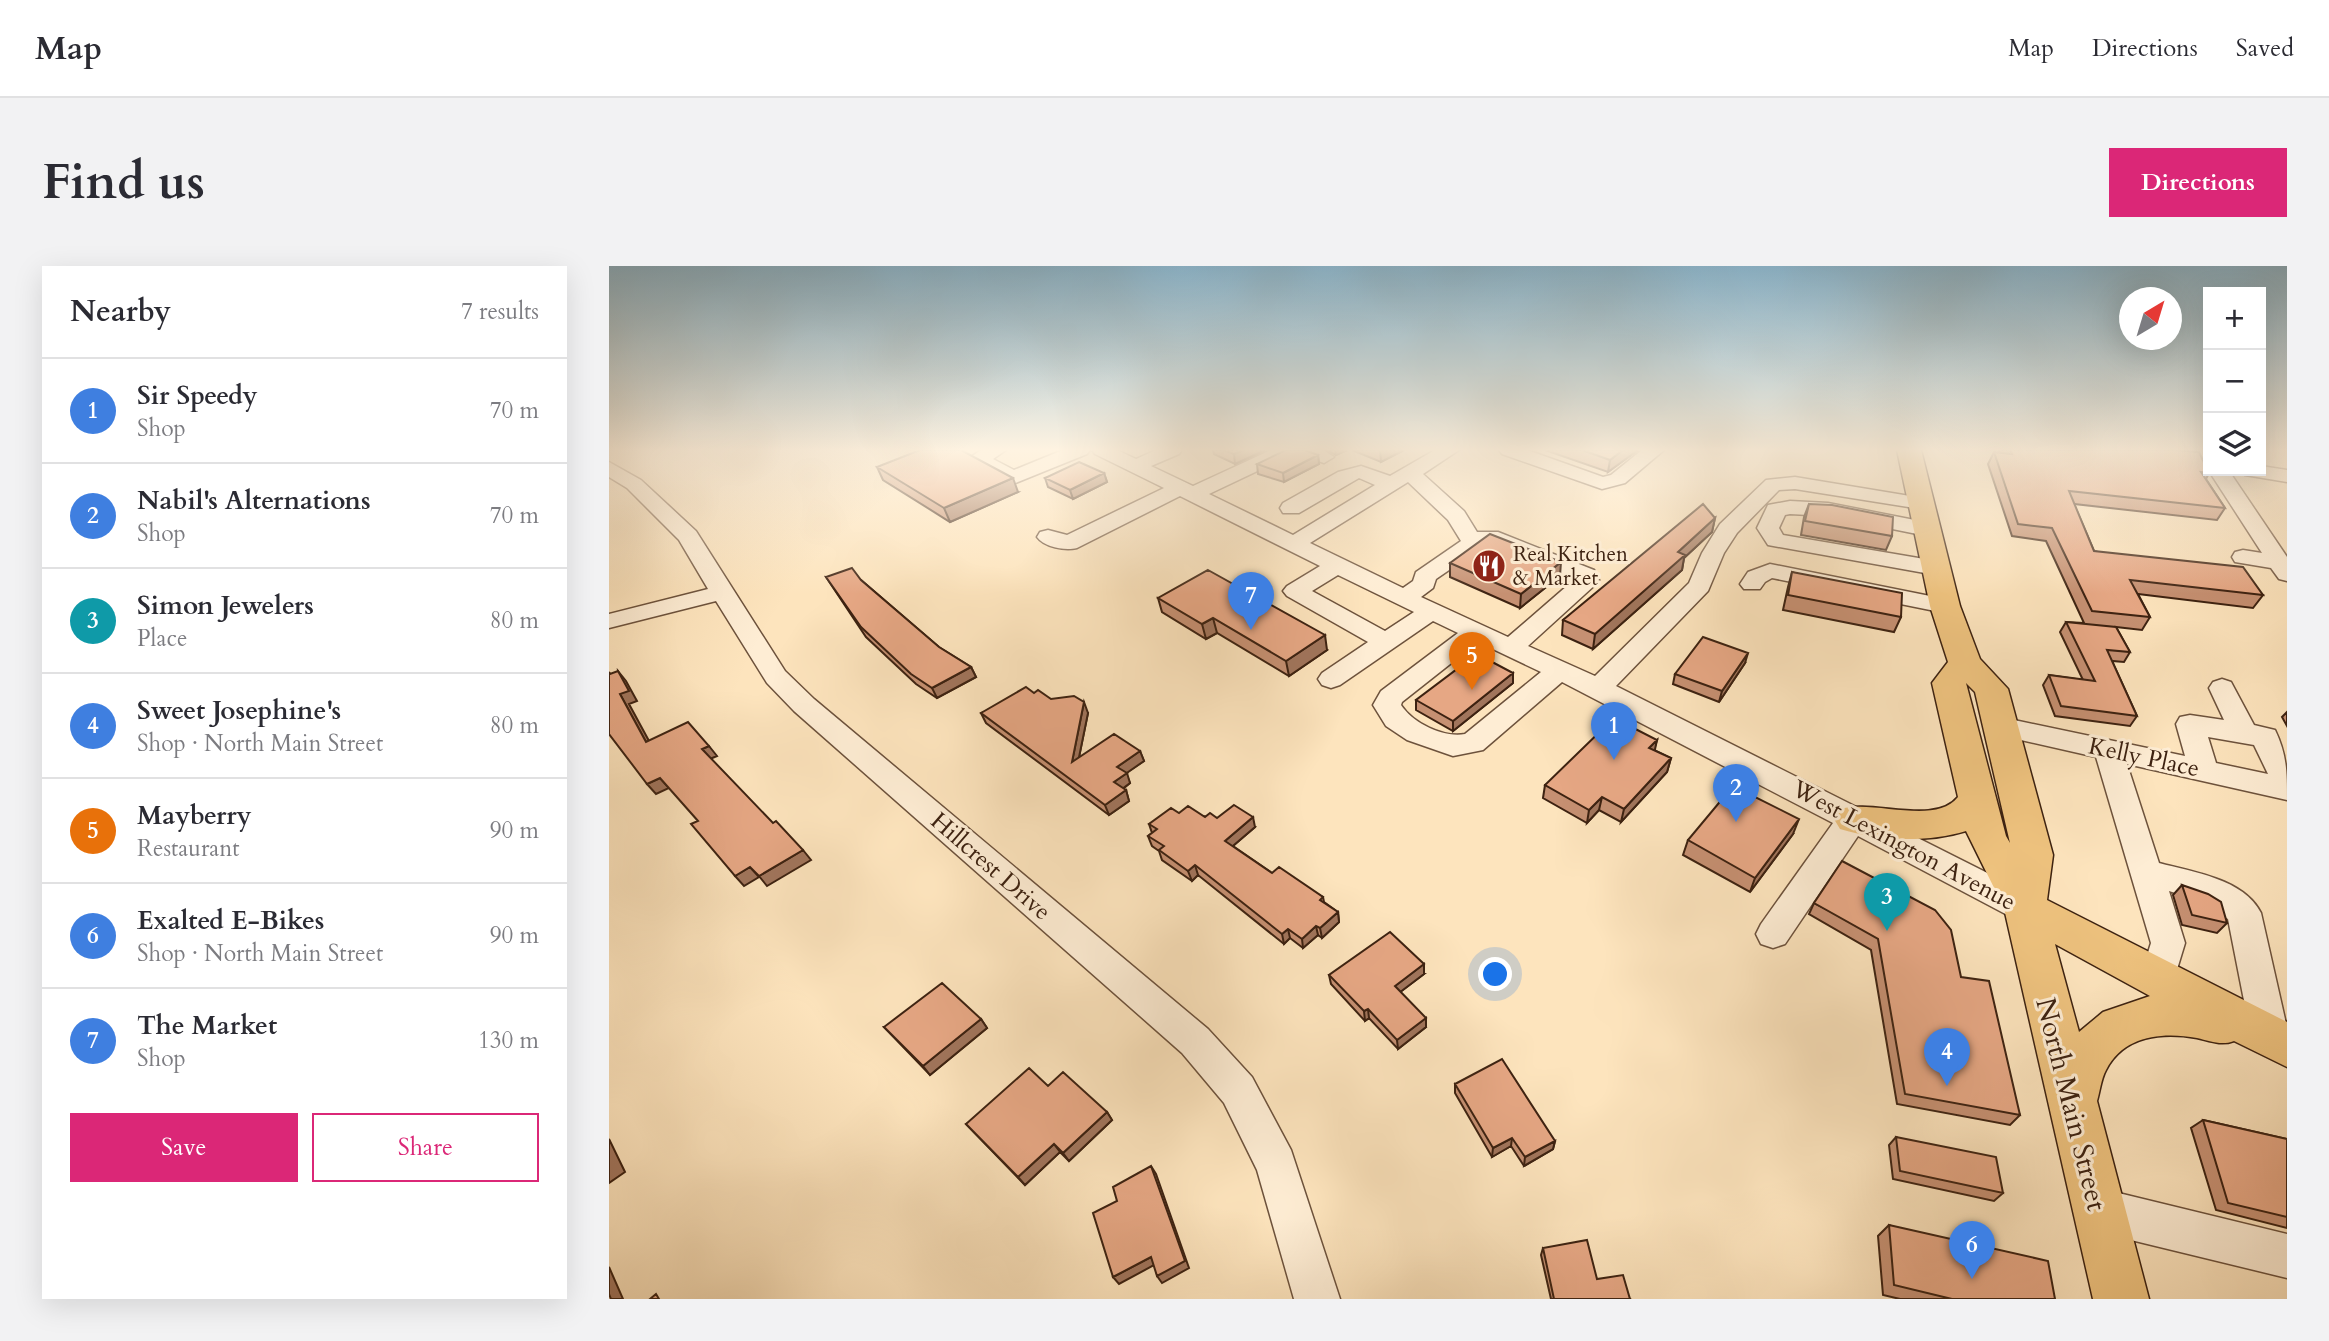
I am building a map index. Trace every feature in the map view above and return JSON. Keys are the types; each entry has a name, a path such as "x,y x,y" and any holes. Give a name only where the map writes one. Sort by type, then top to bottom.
{"main road":[{"name":"North Main Street","path":"1920,498 1945,606 1965,663 1991,689 2033,855 2025,908"},
{"name":"North Main Street","path":"1965,663 1948,683 1987,836 2025,908 2121,1299"},
{"path":"1853,818 1912,824 1948,822 1964,816 1977,799"},
{"path":"2025,908 2278,1041"},
{"path":"2072,1103 2090,1053 2119,1026 2144,1015 2196,1017 2278,1041"}],"street":[{"name":"Hillcrest Drive","path":"649,498 682,529 776,677 804,705 1195,1041 1238,1090 1276,1165 1317,1299"},
{"path":"1048,537 1069,543 1171,498"},
{"name":"West Lexington Avenue","path":"1202,498 1403,598 1598,688 2025,908"},
{"path":"1291,508 1308,498"},
{"path":"1295,544 1316,528 1367,498"},
{"path":"1434,498 1456,516 1474,543"},
{"path":"1598,688 1700,586 1713,553 1728,529 1759,498"},
{"path":"1891,498 1921,503"},
{"path":"2237,498 2283,568"},
{"path":"1927,529 1811,507 1790,506 1776,510 1768,528 1776,540 1936,568"},
{"path":"1403,598 1425,583 1424,578 1482,537 1490,537 1586,575 1587,579 1511,648"},
{"path":"2243,557 2283,568"},
{"path":"1338,565 1295,591 1386,642"},
{"path":"1752,584 1756,577 1770,571 1945,606"},
{"path":"609,621 724,592"},
{"path":"1331,678 1431,611"},
{"path":"1476,632 1391,697 1387,705 1396,719 1417,733 1453,746 1473,743 1560,670"},
{"path":"2222,688 2244,733"},
{"path":"2203,770 2190,724 2265,737 2287,786"},
{"name":"Kelly Place","path":"2000,726 2287,786"},
{"path":"2108,749 2168,943 2158,978"},
{"path":"1773,934 1853,818"},
{"path":"2146,872 2223,896 2235,903 2244,913 2278,1041"},
{"path":"2098,1210 2287,1256"}],"building":[{"path":"928,498 967,498 944,508"},
{"path":"2009,498 2072,498 2094,551 2243,567 2263,595 2130,580 2150,617 2092,611 2052,528 2018,524"},
{"path":"2135,498 2218,498 2225,508"},
{"path":"1703,504 1715,518 1678,552 1685,555 1595,634 1563,620"},
{"path":"1809,504 1832,505 1893,517 1892,536 1805,521"},
{"path":"1490,534 1561,562 1521,594 1450,563"},
{"path":"852,568 861,580 939,647 971,667 932,688 911,674 861,627 826,577"},
{"path":"1208,570 1325,635 1286,661 1213,618 1202,624 1158,598"},
{"path":"1792,572 1902,593 1901,617 1788,595"},
{"path":"2066,622 2116,627 2130,652 2107,650 2137,716 2061,706 2049,675 2095,681"},
{"path":"1703,637 1748,653 1722,691 1675,674"},
{"path":"1477,654 1513,673 1453,721 1416,700"},
{"path":"618,671 629,691 620,694 646,742 688,722 709,746 702,749 773,823 776,821 803,850 759,876 750,867 735,876 691,824 698,821 660,778 647,784 609,734 609,672"},
{"path":"1026,687 1034,693 1038,690 1051,699 1074,696 1084,702 1072,762 1114,734 1140,751 1117,767 1127,773 1114,782 1126,790 1105,805 981,713"},
{"path":"1614,718 1657,740 1649,748 1671,758 1624,809 1602,797 1589,810 1545,785"},
{"path":"1733,786 1799,819 1755,878 1688,840"},
{"path":"1234,805 1253,817 1225,841 1272,873 1279,867 1323,897 1320,900 1338,912 1302,939 1288,929 1282,934 1195,865 1188,871 1159,850 1164,846 1148,836 1157,829 1149,824 1171,808 1179,813 1188,806 1205,817 1210,813 1217,818"},
{"path":"1842,861 1935,910 1951,930 1961,977 1989,981 2020,1115 1905,1094 1878,939 1814,903"},
{"path":"2182,885 2208,894 2221,902 2227,923 2192,915"},
{"path":"1390,932 1424,964 1395,986 1426,1018 1397,1040 1368,1009 1364,1011 1329,975"},
{"path":"942,983 981,1019 923,1066 884,1027"},
{"path":"1502,1059 1555,1141 1525,1157 1512,1138 1493,1148 1455,1084"},
{"path":"1029,1068 1048,1086 1063,1072 1107,1112 1063,1153 1054,1144 1018,1177 966,1124"},
{"path":"2203,1120 2287,1139 2287,1217 2228,1203"},
{"path":"1896,1137 1996,1157 2003,1193 1900,1171"},
{"path":"1151,1166 1185,1261 1157,1276 1151,1257 1113,1277 1093,1213 1117,1201 1113,1187"},
{"path":"1889,1225 2048,1261 2055,1299 1952,1299 1894,1285"},
{"path":"1587,1240 1597,1279 1623,1275 1630,1299 1554,1299 1543,1248"}],"place":[{"name":"Real Kitchen & Market","path":"1489,566"},
{"name":"The Market","path":"1251,630"},
{"name":"Mayberry","path":"1472,690"},
{"name":"Sir Speedy","path":"1614,760"},
{"name":"Nabil's Alternations","path":"1736,822"},
{"name":"Simon Jewelers","path":"1887,931"},
{"name":"Sweet Josephine's","path":"1947,1086"},
{"name":"Exalted E-Bikes","path":"1972,1279"}]}
